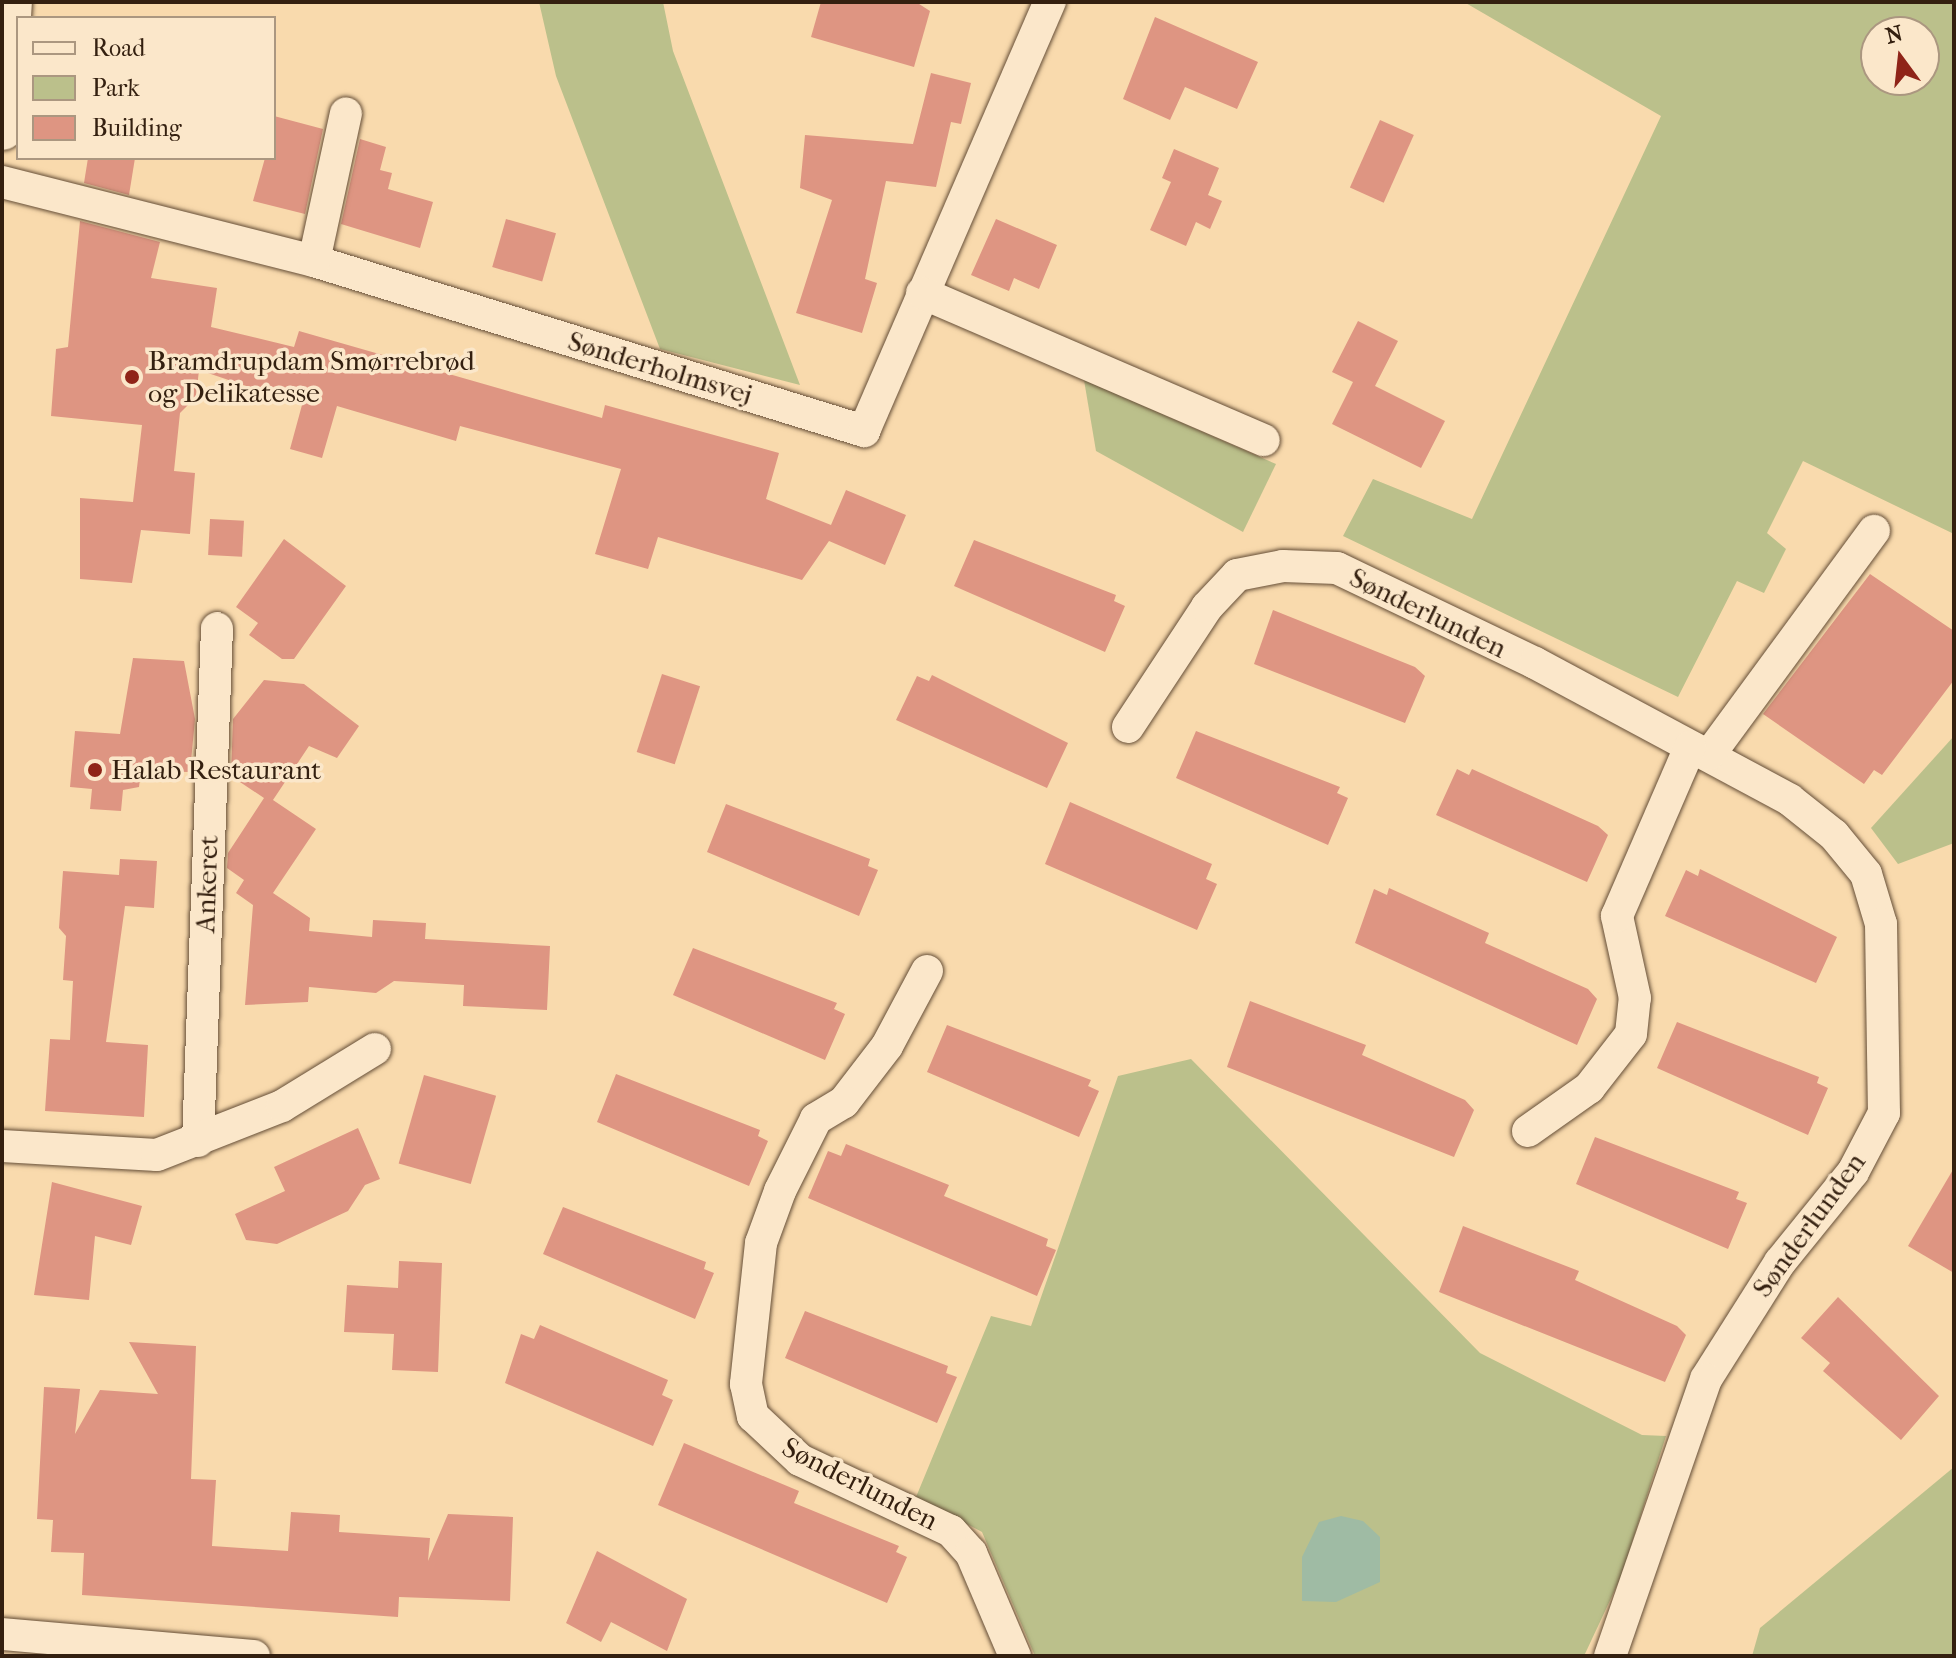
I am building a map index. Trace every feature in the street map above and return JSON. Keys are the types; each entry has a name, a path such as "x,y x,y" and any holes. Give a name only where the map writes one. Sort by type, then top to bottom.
{"street":[{"path":"2,128 10,2"},
{"name":"Sønderholmsvej","path":"2,182 314,261 864,431 1050,2"},
{"path":"314,261 346,113"},
{"path":"922,293 1264,440"},
{"path":"1528,1131 1589,1088 1631,1034 1635,998 1617,916 1700,750 1874,531"},
{"name":"Sønderlunden","path":"1128,727 1207,607 1237,575 1283,566 1337,568 1700,750 1813,815 1866,874 1881,924 1884,1113 1853,1172 1780,1262 1706,1379 1610,1656"},
{"name":"Ankeret","path":"198,1141 217,628"},
{"name":"Sønderlunden","path":"927,971 887,1046 844,1102 816,1119 780,1191 761,1243 746,1384 767,1435 800,1460 951,1531 971,1553 1015,1656"},
{"path":"2,1146 157,1155 198,1141 343,1075 375,1049"},
{"path":"2,1634 254,1656"}],"green space":[{"path":"539,2 663,2 673,51 800,385 660,349 556,76"},
{"path":"1464,2 1954,2 1954,534 1803,461 1767,533 1786,549 1764,593 1737,581 1678,697 1343,536 1373,479 1472,519 1661,116"},
{"path":"1084,380 1276,464 1243,532 1096,451"},
{"path":"1954,736 1954,843 1898,864 1871,828"},
{"path":"1191,1059 1480,1353 1642,1435 1666,1436 1621,1577 1584,1656 1035,1656 982,1532 916,1497 991,1316 1031,1326 1118,1076"},
{"path":"1954,1467 1954,1656 1752,1656 1760,1628"}],"shaded area":[{"path":"1341,1516 1363,1521 1380,1537 1380,1582 1336,1602 1302,1601 1302,1557 1319,1522"}],"building":[{"path":"821,2 916,2 930,11 914,67 811,37"},
{"path":"1155,17 1258,62 1237,109 1185,87 1170,120 1123,99"},
{"path":"931,73 971,83 961,124 951,122 936,187 886,181 865,279 877,283 862,333 796,313 832,200 800,188 805,135 913,144"},
{"path":"276,117 323,129 305,214 253,201 264,160 276,160"},
{"path":"1380,120 1414,135 1384,203 1350,188"},
{"path":"360,139 386,147 380,170 392,173 388,189 433,202 420,248 341,224"},
{"path":"1174,149 1219,168 1208,195 1222,201 1210,229 1196,222 1186,246 1150,230 1171,182 1162,178"},
{"path":"88,160 135,160 129,195 84,183"},
{"path":"506,219 556,233 542,281 492,267"},
{"path":"996,219 1057,245 1039,289 1014,278 1009,291 971,275"},
{"path":"80,221 160,242 151,278 217,288 211,327 294,347 299,331 602,418 605,405 779,453 766,499 831,525 846,490 906,515 885,565 829,541 802,580 658,537 648,569 595,554 621,469 460,426 456,441 337,406 322,458 290,449 302,405 199,370 196,397 180,413 174,471 195,473 190,534 141,530 132,583 80,579 80,498 133,502 142,425 51,416 56,349 68,347"},
{"path":"1358,321 1398,341 1375,386 1445,421 1421,468 1332,424 1353,382 1332,372"},
{"path":"210,519 244,521 242,557 208,555"},
{"path":"284,539 346,586 294,659 282,659 249,635 258,623 236,607"},
{"path":"974,540 1116,595 1114,601 1125,606 1105,652 954,586"},
{"path":"1870,574 1954,631 1954,680 1882,775 1874,770 1864,784 1763,714"},
{"path":"1273,610 1415,667 1425,676 1405,723 1254,664"},
{"path":"133,658 184,661 195,719 190,772 141,771 139,787 123,790 121,811 90,809 92,789 70,787 75,731 120,734"},
{"path":"662,674 700,686 675,764 637,752"},
{"path":"932,675 1068,743 1047,788 896,720 917,676 929,681"},
{"path":"264,680 304,684 359,726 337,758 309,746 273,800 316,829 273,893 310,918 309,931 372,937 373,920 426,923 425,939 550,946 547,1010 463,1006 464,985 394,981 376,993 309,987 308,1002 245,1005 253,905 236,893 244,880 227,868 228,853 264,798 231,776 233,719"},
{"path":"1196,731 1340,787 1337,793 1348,798 1328,845 1176,778"},
{"path":"1457,769 1469,775 1472,769 1598,826 1608,835 1587,882 1436,815"},
{"path":"1070,802 1212,864 1206,879 1217,884 1197,930 1045,864"},
{"path":"726,804 870,859 868,866 878,870 859,916 707,852"},
{"path":"120,859 157,861 154,908 125,906 106,1042 148,1045 144,1117 45,1111 50,1039 70,1040 73,981 63,980 66,936 59,928 63,871 119,875"},
{"path":"1700,869 1837,937 1816,983 1665,916 1686,870 1698,876"},
{"path":"1389,888 1489,933 1485,943 1588,989 1597,999 1577,1045 1355,943 1374,889 1387,895"},
{"path":"693,948 837,1003 834,1009 845,1014 825,1060 673,995"},
{"path":"1250,1001 1366,1045 1362,1055 1465,1100 1474,1110 1454,1157 1227,1067"},
{"path":"1677,1022 1819,1077 1817,1083 1828,1088 1808,1135 1657,1068"},
{"path":"947,1025 1091,1080 1088,1086 1099,1091 1079,1137 927,1072"},
{"path":"616,1074 760,1130 758,1136 768,1141 749,1186 597,1122"},
{"path":"424,1075 496,1096 471,1184 399,1163"},
{"path":"358,1128 380,1179 365,1185 348,1211 277,1244 246,1240 235,1214 285,1191 274,1167"},
{"path":"1595,1137 1739,1192 1736,1199 1747,1203 1728,1249 1576,1184"},
{"path":"846,1144 949,1185 944,1196 1048,1239 1046,1246 1056,1250 1037,1296 808,1198 828,1151 841,1156"},
{"path":"1954,1168 1954,1273 1908,1246"},
{"path":"52,1182 142,1206 131,1245 95,1236 89,1300 34,1295"},
{"path":"563,1207 706,1262 704,1269 714,1273 695,1319 543,1254"},
{"path":"1463,1226 1579,1271 1575,1280 1677,1326 1686,1335 1665,1382 1439,1292"},
{"path":"399,1261 442,1263 438,1372 392,1370 394,1334 344,1332 347,1285 398,1288"},
{"path":"1838,1297 1939,1396 1901,1440 1823,1371 1830,1363 1801,1338"},
{"path":"805,1311 948,1366 946,1373 957,1377 937,1423 785,1358"},
{"path":"540,1325 668,1380 662,1395 673,1400 653,1446 505,1383 521,1334 534,1339"},
{"path":"129,1342 196,1346 191,1479 216,1480 212,1546 288,1551 291,1512 340,1515 339,1532 430,1538 428,1561 448,1514 513,1517 510,1601 399,1597 398,1617 82,1595 84,1553 51,1552 53,1520 37,1519 44,1387 80,1389 75,1434 100,1390 158,1394"},
{"path":"684,1443 799,1491 794,1503 899,1546 896,1552 907,1557 887,1603 658,1505"},
{"path":"597,1551 687,1599 667,1651 611,1622 601,1642 566,1623"}],"place":[{"name":"Bramdrupdam Smørrebrød og Delikatesse","path":"132,377"},
{"name":"Halab Restaurant","path":"95,770"}]}
